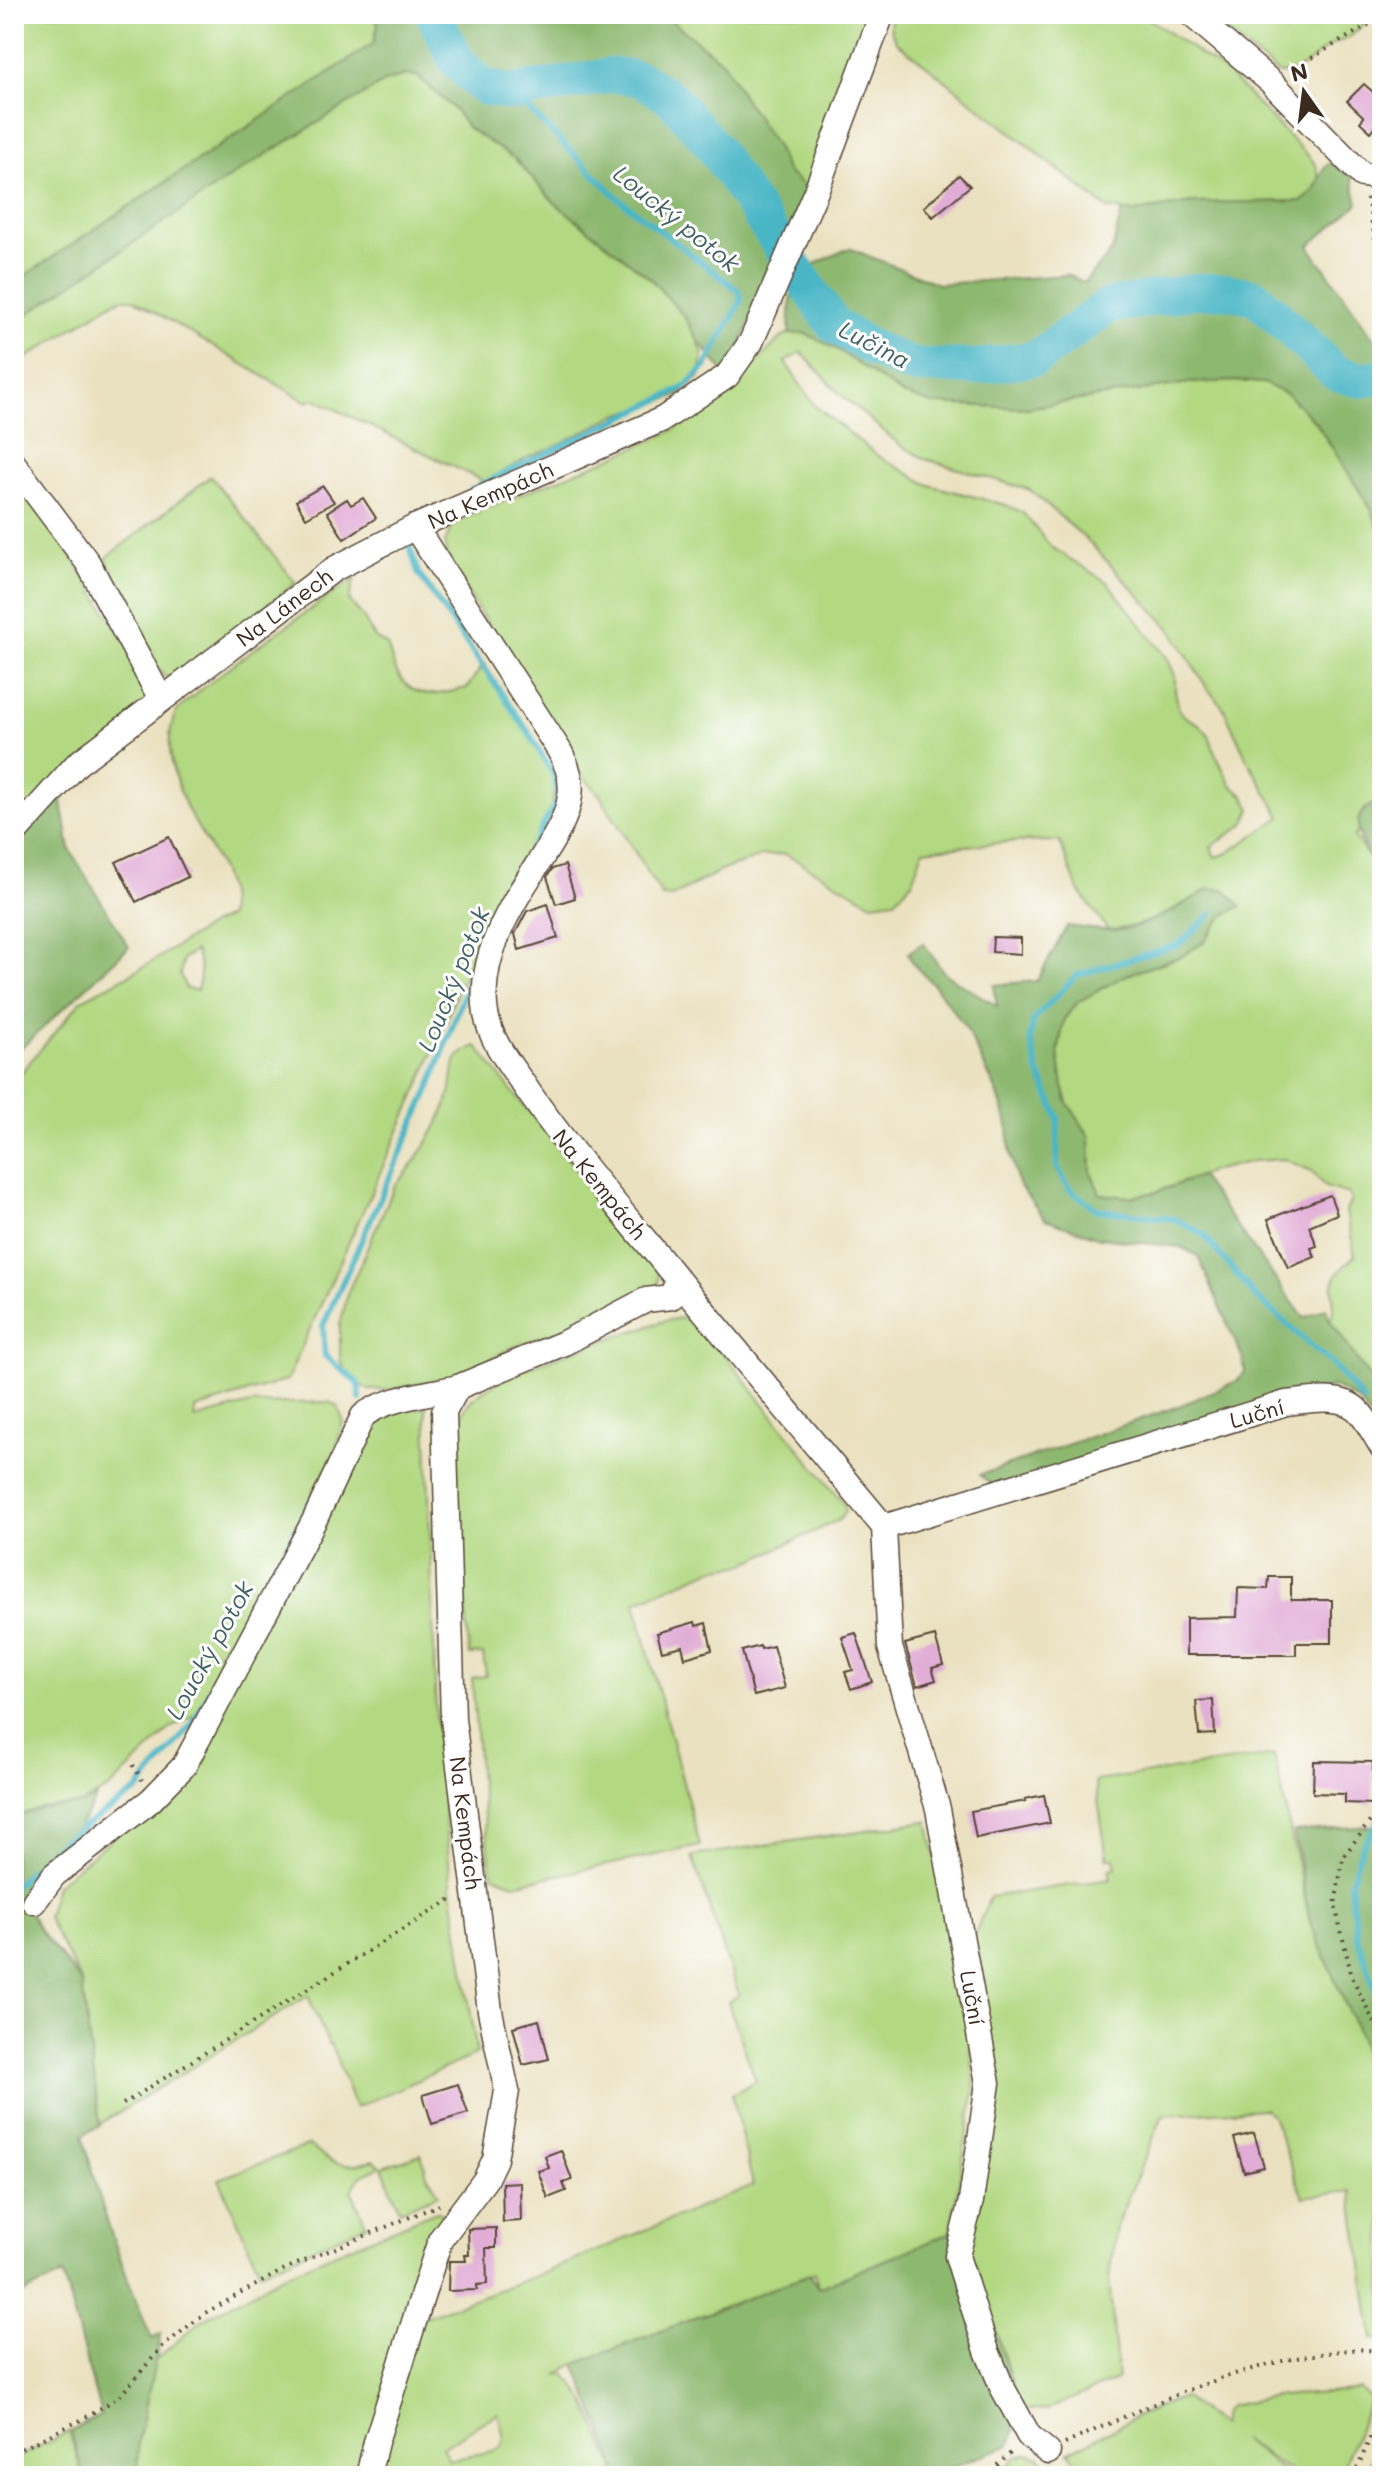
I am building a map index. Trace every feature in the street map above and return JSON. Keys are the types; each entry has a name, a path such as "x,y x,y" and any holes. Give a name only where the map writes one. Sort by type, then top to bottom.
{"street":[{"name":"Na Kempách","path":"678,1280 567,1145 498,1048 486,1015 485,984 489,958 514,900 553,840 570,798 571,785 567,765 559,750 415,527 663,419 727,376 751,342 778,279 882,14"},
{"path":"1191,14 1271,82 1372,176"},
{"path":"14,464 88,563 161,699"},
{"name":"Na Lánech","path":"14,834 77,764 161,699 334,569 415,527"},
{"path":"34,1902 54,1875 151,1800 184,1766 315,1519 363,1416 372,1409 458,1387 564,1343 646,1300 671,1297 678,1280 884,1527"},
{"name":"Na Kempách","path":"368,2476 384,2415 440,2240 485,2180 495,2159 507,2091 490,2011 453,1704 444,1412 458,1387"},
{"name":"Luční","path":"1038,2444 1002,2387 987,2351 957,2256 971,2201 988,2083 938,1809 890,1647 884,1527 1286,1403 1323,1399 1343,1402 1359,1410 1382,1447"}],"path":[{"path":"1271,82 1382,17"},
{"path":"1372,176 1382,274"},
{"path":"1382,1690 1375,1718 1382,1734"},
{"path":"133,1765 141,1777"},
{"path":"1382,1801 1343,1857 1335,1905 1352,1977 1382,2039"},
{"path":"123,2104 474,1885"},
{"path":"14,2452 81,2420 119,2397 162,2347 205,2313 285,2269 437,2205 450,2207 458,2215"},
{"path":"985,2476 1038,2444 1126,2415 1180,2393 1292,2358 1367,2348 1382,2353"},
{"path":"1354,2476 1382,2410"}],"green space":[{"path":"14,14 373,14 378,23 374,43 14,283"},
{"path":"373,14 664,15 724,63 776,147 787,172 808,189 727,376 698,341 684,316 651,279 555,203 515,159 468,128 453,108 417,76 405,75 384,82 241,170 14,323 14,283 374,43 378,23"},
{"path":"661,14 874,14 808,189 787,172 776,147 724,63"},
{"path":"893,14 1142,14 1227,73 1315,163 1318,185 1302,201 1193,203 1136,212 1108,209 898,43 891,29"},
{"path":"1204,14 1376,14 1351,36 1329,46 1305,66 1279,74"},
{"path":"405,75 417,76 453,108 468,128 515,159 555,203 651,279 684,316 697,339 703,355 700,377 680,395 614,416 485,482 315,399 307,402 133,299 114,302 14,366 14,323 241,170 384,82"},
{"path":"1329,163 1352,177 1358,204 1309,246 1382,350 1382,540 1372,510 1317,424 1288,395 1264,383 1189,383 1027,408 933,404 902,394 835,348 804,333 789,334 791,296 810,266 849,248 938,284 1069,275 1084,283 1112,251 1122,211 1136,212 1193,203 1302,201 1313,191"},
{"path":"804,333 835,348 902,394 1027,408 1189,383 1264,383 1288,395 1317,424 1372,511 1382,540 1382,801 1364,811 1359,831 1354,836 1371,861 1382,888 1382,1390 1373,1383 1330,1320 1334,1309 1334,1281 1355,1255 1346,1211 1351,1200 1349,1194 1325,1187 1312,1171 1284,1159 1254,1161 1215,1170 1156,1192 1130,1197 1100,1194 1091,1172 1090,1137 1068,1103 1063,1087 1058,1053 1064,1019 1078,1002 1124,976 1182,956 1204,942 1222,917 1208,889 1148,922 1108,930 1078,889 1059,841 923,850 912,882 895,900 872,903 785,854 761,856 720,871 672,897 662,896 599,794 581,774 446,558 445,543 453,524 679,427 719,397 789,334","holes":["801,352 841,395 900,445 925,459 1030,490 1087,540 1170,628 1207,688 1223,707 1247,759 1281,817 1226,854 1215,857 1211,847 1244,824 1251,809 1244,796 1231,785 1209,735 1179,710 1175,676 1168,659 1107,582 1051,547 1023,513 1006,505 929,485 878,456 815,406 785,362"]},
{"path":"14,464 161,699 14,834"},
{"path":"211,476 296,583 172,679 164,676 158,667 106,558"},
{"path":"355,578 349,600 375,638 387,645 395,669 409,687 426,694 467,688 484,663 549,764 556,780 550,812 480,931 420,1084 287,1380 195,1409 194,1419 251,1404 329,1402 338,1407 343,1421 335,1453 232,1647 223,1644 218,1653 227,1659 195,1715 172,1727 110,1788 81,1804 41,1808 14,1817 14,1081 82,1000 228,917 228,892 224,879 188,810 173,770 170,741 175,715 184,704 234,664","holes":["195,951 200,966 197,990 186,989 180,975 183,959"]},
{"path":"59,784 70,850 129,947 14,1055 14,834"},
{"path":"1382,801 1382,876 1362,844 1358,825 1364,810"},
{"path":"1208,889 1224,889 1241,906 1222,917 1204,942 1182,956 1124,976 1078,1002 1064,1019 1058,1053 1068,1103 1090,1137 1091,1172 1100,1194 1130,1197 1156,1192 1200,1176 1304,1318 1326,1308 1330,1320 1382,1396 1382,1436 1360,1402 1334,1387 1303,1393 995,1488 980,1475 1179,1406 1237,1381 1245,1372 1243,1359 1198,1256 1181,1247 1100,1238 1045,1219 1018,1184 1008,1125 997,1092 966,1028 935,986 913,964 908,953 923,943 945,974 997,1006 994,985 1037,981 1067,926 1107,930 1130,928 1160,917"},
{"path":"477,1046 657,1266 657,1291 509,1349 459,1375 391,1390 369,1390 350,1379 340,1360 340,1325 348,1292 395,1185 418,1156 440,1119 450,1092 456,1059"},
{"path":"681,1318 692,1320 703,1328 843,1503 846,1511 839,1520 744,1564 713,1569 635,1602 700,1846 514,1884 494,1875 491,1868 480,1783 472,1678 486,1676 483,1654 469,1655 455,1451 461,1418 465,1408 478,1395 526,1369 588,1346"},
{"path":"426,1407 436,1715 451,1887 477,2054 355,2108 331,2044 308,1996 98,2125 79,1977 47,1917 56,1885 175,1786 373,1411"},
{"path":"1274,1755 1310,1922 1360,2038 1374,2091 1382,2091 1382,2339 1373,2339 1351,2191 1303,2197 1272,2115 1265,2109 1163,2115 1116,2226 1109,2278 1118,2379 1044,2411 1020,2409 964,2230 988,2083 971,1943 990,1897 1111,1879 1109,1869 1116,1868 1114,1858 1107,1858 1095,1781"},
{"path":"97,1797 79,1826 72,1848 33,1881 24,1901 37,1927 82,1983 100,2125 83,2135 104,2213 132,2289 152,2339 161,2334 138,2442 137,2476 83,2476 71,2431 101,2415 63,2275 14,2298 14,1817 41,1808 81,1804"},
{"path":"928,1821 968,2019 975,2089 950,2233 818,2288 815,2272 575,2364 557,2375 565,2374 584,2398 618,2476 137,2476 138,2442 154,2361 202,2320 286,2274 436,2211 444,2215 425,2317 546,2272 753,2185 732,2094 756,2081 728,2002 739,1995 692,1856","holes":["498,2413 504,2438 501,2447 496,2450 449,2460 442,2447"]},
{"path":"1382,1825 1382,2091 1374,2091 1360,2038 1310,1922 1294,1832"},
{"path":"309,2145 339,2164 354,2165 373,2160 380,2166 360,2176 352,2191 366,2225 260,2272 219,2179"},
{"path":"421,2154 427,2175 439,2194 400,2210 382,2167"},
{"path":"964,2230 1020,2409 1010,2445 938,2472 940,2476 620,2476 575,2364 810,2274 818,2288"},
{"path":"1359,2389 1370,2402 1339,2476 1298,2476 1241,2439 1290,2476 1088,2476 1069,2452 1136,2417 1183,2397 1221,2425 1223,2411 1230,2406 1279,2396"},
{"path":"69,2432 83,2476 14,2476 14,2459"},
{"path":"1382,2435 1382,2476 1363,2476"},
{"path":"1029,2454 1040,2458 1058,2476 997,2476 1017,2457"}],"building":[{"path":"1382,83 1382,133 1375,127 1371,132 1360,122 1364,117 1347,101 1364,84 1373,92"},
{"path":"959,175 970,186 933,217 924,207"},
{"path":"323,486 334,502 306,518 296,501"},
{"path":"363,498 376,518 344,539 327,512 347,499 351,505"},
{"path":"169,837 188,877 136,902 116,862"},
{"path":"565,865 575,898 556,904 547,877 552,869"},
{"path":"548,904 558,938 519,950 515,934 527,911"},
{"path":"993,937 1021,938 1021,954 992,952"},
{"path":"1330,1195 1337,1214 1309,1226 1317,1246 1311,1248 1315,1257 1288,1268 1268,1219"},
{"path":"1269,1577 1291,1577 1291,1600 1332,1600 1332,1643 1296,1643 1296,1655 1186,1655 1186,1618 1237,1617 1238,1588 1268,1589"},
{"path":"695,1622 696,1626 706,1623 712,1650 685,1658 682,1646 662,1651 657,1633"},
{"path":"856,1633 872,1682 851,1689 845,1672 853,1670 842,1637"},
{"path":"935,1636 943,1665 932,1668 936,1680 917,1686 905,1644"},
{"path":"760,1646 761,1649 773,1646 785,1688 754,1696 742,1651"},
{"path":"1213,1700 1215,1734 1199,1735 1196,1701"},
{"path":"1314,1761 1373,1762 1372,1804 1345,1803 1345,1794 1313,1793"},
{"path":"1044,1795 1050,1823 976,1838 971,1811"},
{"path":"539,2020 549,2059 523,2065 513,2027"},
{"path":"458,2084 468,2113 432,2124 423,2095"},
{"path":"1254,2133 1264,2167 1244,2172 1234,2138"},
{"path":"561,2150 572,2180 563,2183 566,2191 548,2198 538,2171 549,2168 545,2156"},
{"path":"520,2182 521,2221 503,2222 502,2183"},
{"path":"496,2228 496,2248 486,2248 487,2284 477,2285 477,2290 448,2291 449,2261 466,2261 465,2255 469,2255 468,2229"}],"waterway":[{"name":"Lučina","path":"433,14 458,63 483,87 512,93 612,75 641,79 672,99 711,144 834,325 870,347 912,366 975,367 1036,358 1108,306 1196,291 1226,291 1256,297 1336,373 1360,380 1382,377"},
{"name":"Loucký potok","path":"472,489 684,388 706,366 741,301 739,291 619,199 512,93"},
{"name":"Loucký potok","path":"408,541 418,573 529,733 553,774 558,798 519,872"},
{"path":"1212,914 1178,945 1077,975 1034,1019 1030,1037 1038,1071 1058,1117 1057,1167 1070,1190 1098,1210 1174,1219 1203,1234 1255,1296 1333,1365 1363,1401"},
{"name":"Loucký potok","path":"360,1399 358,1383 325,1356 323,1326 431,1085 481,947"},
{"name":"Loucký potok","path":"14,1886 62,1841 137,1791 193,1723 311,1500"},
{"path":"1382,1815 1362,1847 1350,1885 1357,1937 1382,2008"}]}
